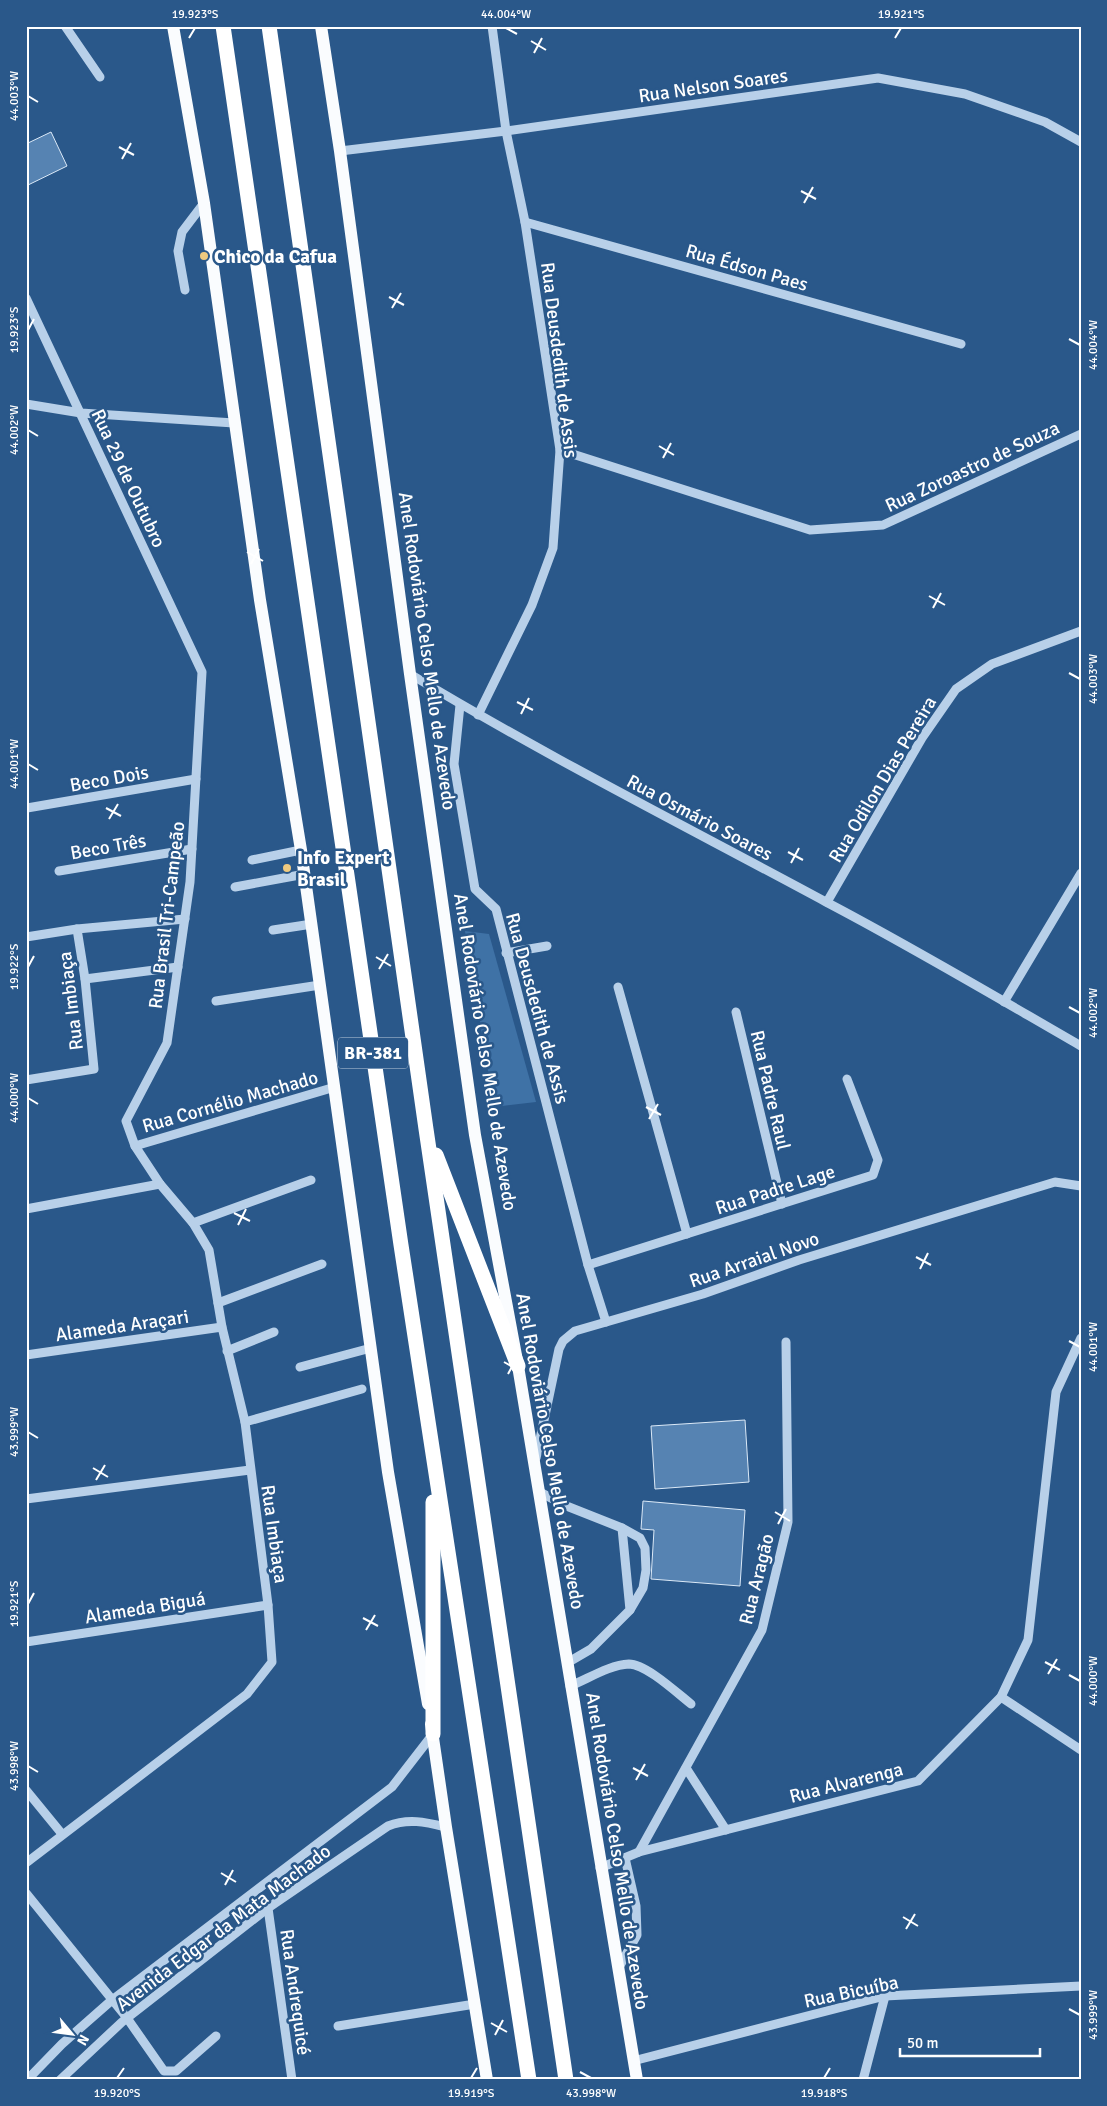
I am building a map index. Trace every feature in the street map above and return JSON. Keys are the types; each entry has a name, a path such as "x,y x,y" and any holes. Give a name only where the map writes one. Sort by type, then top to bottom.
{"highway":[{"name":"BR-381","path":"223,26 433,1453 529,2080"},
{"name":"BR-381","path":"269,26 426,1129 566,2080"},
{"path":"277,26 277,72"},
{"path":"426,1129 518,1366"},
{"path":"433,1453 433,1734"}],"main road":[{"path":"173,26 204,202 260,600 302,850 388,1472 433,1734 487,2080"},
{"name":"Anel Rodoviário Celso Mello de Azevedo","path":"321,26 340,151 410,674 475,1135 518,1366 600,1868 637,2080"}],"street":[{"path":"65,26 100,76"},
{"name":"Rua Deusdedith de Assis","path":"478,716 532,604 553,548 560,450 525,222 506,131 492,26"},
{"name":"Rua Nelson Soares","path":"340,151 506,131 878,78 965,94 1045,122 1080,139"},
{"path":"185,290 178,251 182,232 204,202"},
{"name":"Rua Édson Paes","path":"525,222 961,344"},
{"name":"Rua 29 de Outubro","path":"26,298 82,413 202,672"},
{"path":"26,404 82,413 234,423"},
{"name":"Rua Zoroastro de Souza","path":"560,450 810,530 883,525 1081,434"},
{"name":"Rua Odilon Dias Pereira","path":"827,902 922,738 956,689 992,664 1081,631"},
{"name":"Rua Brasil Tri-Campeão","path":"126,1121 167,1043 185,920 192,849 202,672"},
{"name":"Rua Osmário Soares","path":"410,674 478,716 690,831 827,902 1081,1046"},
{"name":"Rua Deusdedith de Assis","path":"460,704 454,764 475,889 496,909 588,1265 606,1322"},
{"name":"Beco Dois","path":"27,808 196,779"},
{"name":"Beco Três","path":"59,871 192,849"},
{"path":"252,860 302,850"},
{"path":"1004,1002 1081,872"},
{"path":"235,887 305,874"},
{"path":"26,937 77,929 185,920"},
{"path":"273,930 312,924"},
{"name":"Rua Imbiaça","path":"26,1080 94,1070 85,979 77,929"},
{"path":"506,953 547,946"},
{"path":"85,979 178,967"},
{"path":"216,1001 320,985"},
{"path":"618,987 687,1234"},
{"name":"Rua Padre Raul","path":"736,1012 782,1204"},
{"name":"Rua Padre Lage","path":"588,1265 873,1175 878,1160 846,1079"},
{"name":"Rua Cornélio Machado","path":"135,1146 335,1087"},
{"name":"Rua Imbiaça","path":"26,1863 248,1694 272,1662 268,1605 245,1422 227,1351 209,1250 193,1223 160,1184 135,1146 126,1121"},
{"path":"193,1223 311,1180"},
{"name":"Rua Arraial Novo","path":"534,1465 559,1349 563,1341 575,1331 703,1294 799,1260 1055,1182 1081,1186"},
{"path":"26,1209 160,1184"},
{"path":"218,1303 322,1264"},
{"name":"Alameda Araçari","path":"26,1355 222,1327"},
{"path":"227,1351 274,1332"},
{"name":"Rua Alvarenga","path":"600,1868 639,1852 918,1780 1001,1697 1028,1640 1056,1392 1081,1338"},
{"name":"Rua Aragão","path":"639,1852 762,1630 788,1522 786,1342"},
{"path":"300,1368 371,1348"},
{"path":"245,1422 362,1389"},
{"path":"26,1499 250,1470"},
{"path":"538,1491 564,1505 622,1528 640,1538 645,1548 646,1570 643,1588 630,1610 591,1649 566,1663"},
{"path":"622,1528 630,1610"},
{"name":"Alameda Biguá","path":"26,1642 268,1605"},
{"path":"570,1686 619,1665 631,1664 646,1670 691,1704"},
{"path":"1001,1697 1081,1750"},
{"name":"Avenida Edgar da Mata Machado","path":"27,2080 62,2044 112,2000 392,1787 433,1734"},
{"path":"686,1768 726,1830"},
{"path":"26,1790 62,1834"},
{"name":"Avenida Edgar da Mata Machado","path":"60,2080 127,2018 268,1908 388,1826 402,1820 425,1822 446,1827"},
{"path":"617,1970 637,1935 636,1906 626,1858"},
{"path":"26,1893 127,2018 164,2071 176,2071 216,2036"},
{"name":"Rua Andrequicé","path":"268,1908 292,2080"},
{"name":"Rua Bicuíba","path":"633,2061 885,1996 1081,1986"},
{"path":"863,2080 885,1996"},
{"path":"338,2026 475,2004"}],"shaded area":[{"path":"465,931 489,934 536,1102 494,1107"}],"building":[{"path":"51,132 67,166 26,186 26,144"},
{"path":"745,1420 749,1482 655,1489 651,1426"},
{"path":"643,1501 745,1510 740,1586 651,1579 654,1530 641,1529"}],"place":[{"name":"Chico da Cafua","path":"204,256"},
{"name":"Info Expert Brasil","path":"287,868"}]}
